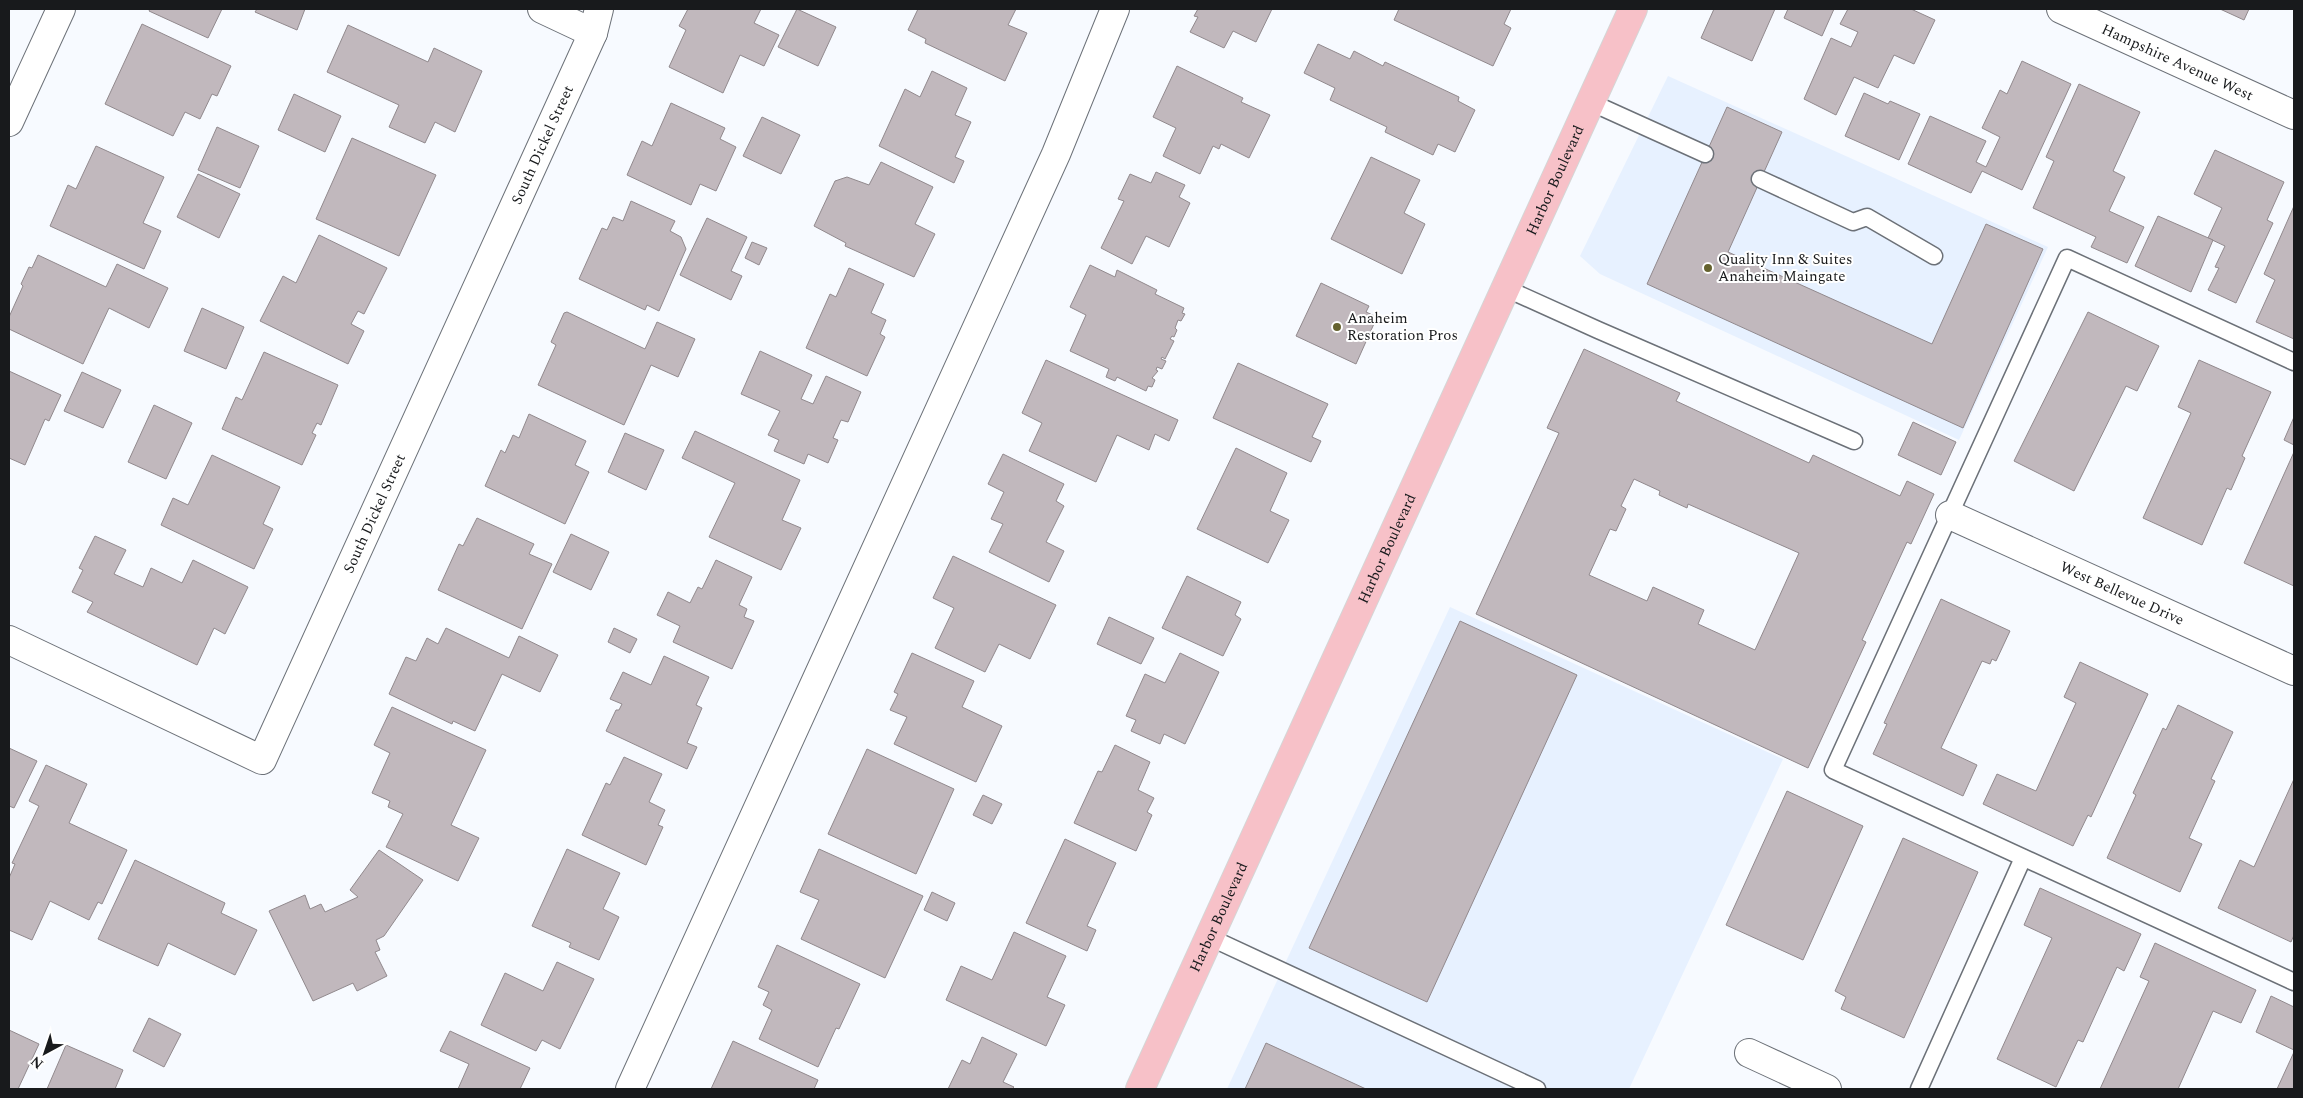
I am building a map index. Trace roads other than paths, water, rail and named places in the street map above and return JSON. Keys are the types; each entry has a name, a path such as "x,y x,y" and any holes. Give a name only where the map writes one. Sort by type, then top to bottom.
{"main road":[{"name":"Harbor Boulevard","path":"1140,1089 1633,9"}],"street":[{"path":"9,122 61,9"},
{"path":"542,9 596,21"},
{"path":"630,1089 1056,154 1115,9"},
{"name":"Hampshire Avenue West","path":"2061,9 2294,115"},
{"name":"South Dickel Street","path":"9,640 262,760 596,21"},
{"name":"West Bellevue Drive","path":"1950,514 2294,671"},
{"path":"1749,1053 1827,1089"}],"lane":[{"path":"1590,102 1705,154"},
{"path":"1760,180 1853,222 1867,216 1934,256"},
{"path":"2294,362 2067,258 1833,770 2294,982"},
{"path":"1505,288 1854,441"},
{"path":"1919,1089 2024,858"},
{"path":"1209,937 1537,1089"}],"place":[{"name":"Quality Inn & Suites Anaheim Maingate","path":"1708,268"},
{"name":"Anaheim Restoration Pros","path":"1337,327"}]}
